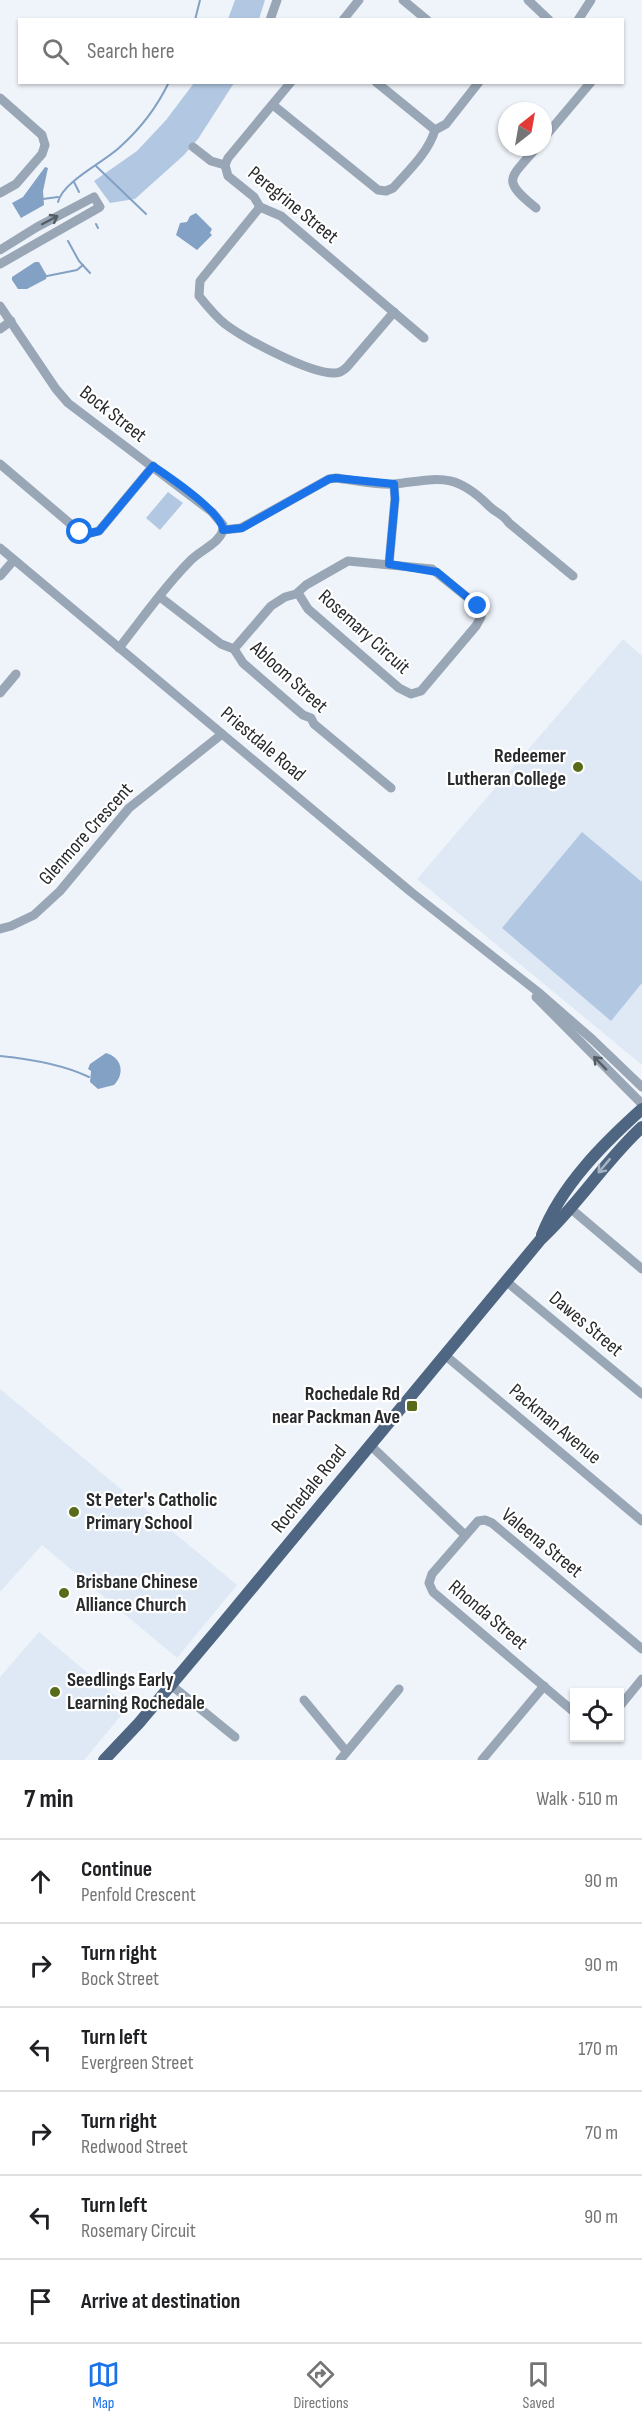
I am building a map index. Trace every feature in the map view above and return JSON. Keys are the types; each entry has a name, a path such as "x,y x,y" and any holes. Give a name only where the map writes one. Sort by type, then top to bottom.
{"main road":[{"name":"Rochedale Road","path":"541,1239 550,1216 582,1172 642,1109"},
{"name":"Rochedale Road","path":"104,1760 171,1685 541,1239 558,1223 608,1161 642,1127"}],"street":[{"path":"271,18 277,0"},
{"path":"345,18 359,0"},
{"path":"402,0 424,18"},
{"path":"528,0 547,18"},
{"path":"579,18 591,0"},
{"name":"Peregrine Street","path":"289,84 228,158 225,165 228,176 254,197 260,207 281,216 424,338"},
{"path":"378,84 435,130"},
{"path":"273,105 378,190 386,191 393,189 432,141 435,130 446,124 477,84"},
{"path":"552,129 589,84"},
{"path":"0,98 42,135 45,145 42,154 16,183 0,193"},
{"path":"193,147 211,161 225,165"},
{"path":"530,156 512,179 512,186 536,208"},
{"path":"0,250 37,227 94,197 99,207 0,264"},
{"path":"260,207 200,281 199,296 219,318 242,336 271,351 332,373 341,372 347,367 394,312"},
{"name":"Bock Street","path":"0,306 68,404 212,512 223,525 223,530"},
{"path":"0,330 11,321"},
{"path":"0,464 80,532 87,534 99,531 153,466"},
{"path":"119,648 188,563 204,548 217,541 223,530 242,528 329,479 394,484 433,478 466,487 493,509 503,514 509,523 573,576"},
{"path":"389,564 395,499 394,484"},
{"name":"Priestdale Road","path":"0,548 411,892 538,992 642,1087"},
{"path":"0,576 14,560"},
{"name":"Rosemary Circuit","path":"234,649 271,606 285,597 298,593 306,585 348,561 389,564 437,572 478,606 480,621 417,694 411,694 399,688 308,609 298,593"},
{"name":"Abloom Street","path":"160,597 220,644 234,649 243,663 303,715 311,718 391,788"},
{"path":"0,693 16,674"},
{"name":"Glenmore Crescent","path":"0,929 34,915 51,899 129,808 222,734"},
{"name":"Priestdale Road","path":"504,966 642,1104"},
{"path":"570,1208 642,1269"},
{"name":"Dawes Street","path":"507,1282 642,1394"},
{"name":"Packman Avenue","path":"446,1356 642,1521"},
{"path":"370,1445 465,1535"},
{"name":"Valeena Street","path":"465,1535 478,1521 485,1520 492,1523 642,1649"},
{"name":"Rhonda Street","path":"465,1535 432,1574 429,1583 433,1592 570,1709"},
{"path":"624,1701 642,1679"},
{"path":"171,1685 235,1737"},
{"path":"482,1760 544,1686"},
{"path":"340,1760 399,1689"},
{"path":"304,1700 346,1751"}],"shaded area":[{"path":"235,0 265,0 259,18 228,18"},
{"path":"193,84 233,84 198,139 184,155 135,199 110,203 94,181 137,151 166,120"},
{"path":"45,167 48,168 43,191 44,205 21,218 12,203 23,197"},
{"path":"196,213 212,229 210,233 212,235 197,250 176,235 180,223 187,222 190,216"},
{"path":"35,262 39,262 47,276 46,279 27,289 18,289 12,277"},
{"path":"168,492 183,503 160,530 146,518"},
{"name":"Redeemer Lutheran College","path":"623,639 642,656 642,1065 417,879"},
{"path":"582,832 642,882 642,983 611,1021 502,928"},
{"path":"106,1053 118,1062 120,1076 114,1085 98,1089 90,1082 91,1071 88,1069 90,1064"},
{"name":"St Peter's Catholic Primary School","path":"0,1389 237,1585 177,1658 42,1545 0,1592"},
{"name":"Seedlings Early Learning Rochedale","path":"39,1632 128,1707 84,1760 0,1760 0,1677"}],"waterway":[{"path":"196,18 200,0"},
{"path":"58,202 61,194 76,179 114,152 135,132 148,117 168,84"},
{"path":"96,166 146,214"},
{"path":"74,182 79,192"},
{"path":"43,199 58,197"},
{"path":"96,224 98,228"},
{"path":"68,241 79,261 90,273"},
{"path":"47,276 77,270 83,265"},
{"path":"0,1056 46,1063 89,1077"}],"place":[{"name":"Redeemer Lutheran College","path":"578,767"},
{"name":"Rochedale Rd near Packman Ave","path":"412,1406"},
{"name":"St Peter's Catholic Primary School","path":"74,1512"},
{"name":"Brisbane Chinese Alliance Church","path":"64,1593"},
{"name":"Seedlings Early Learning Rochedale","path":"55,1692"}],"route":[{"path":"80,532 93,534 99,531 153,466 212,512 223,525 223,530 242,528 329,479 394,484 395,499 389,564 432,569 478,606"}]}
